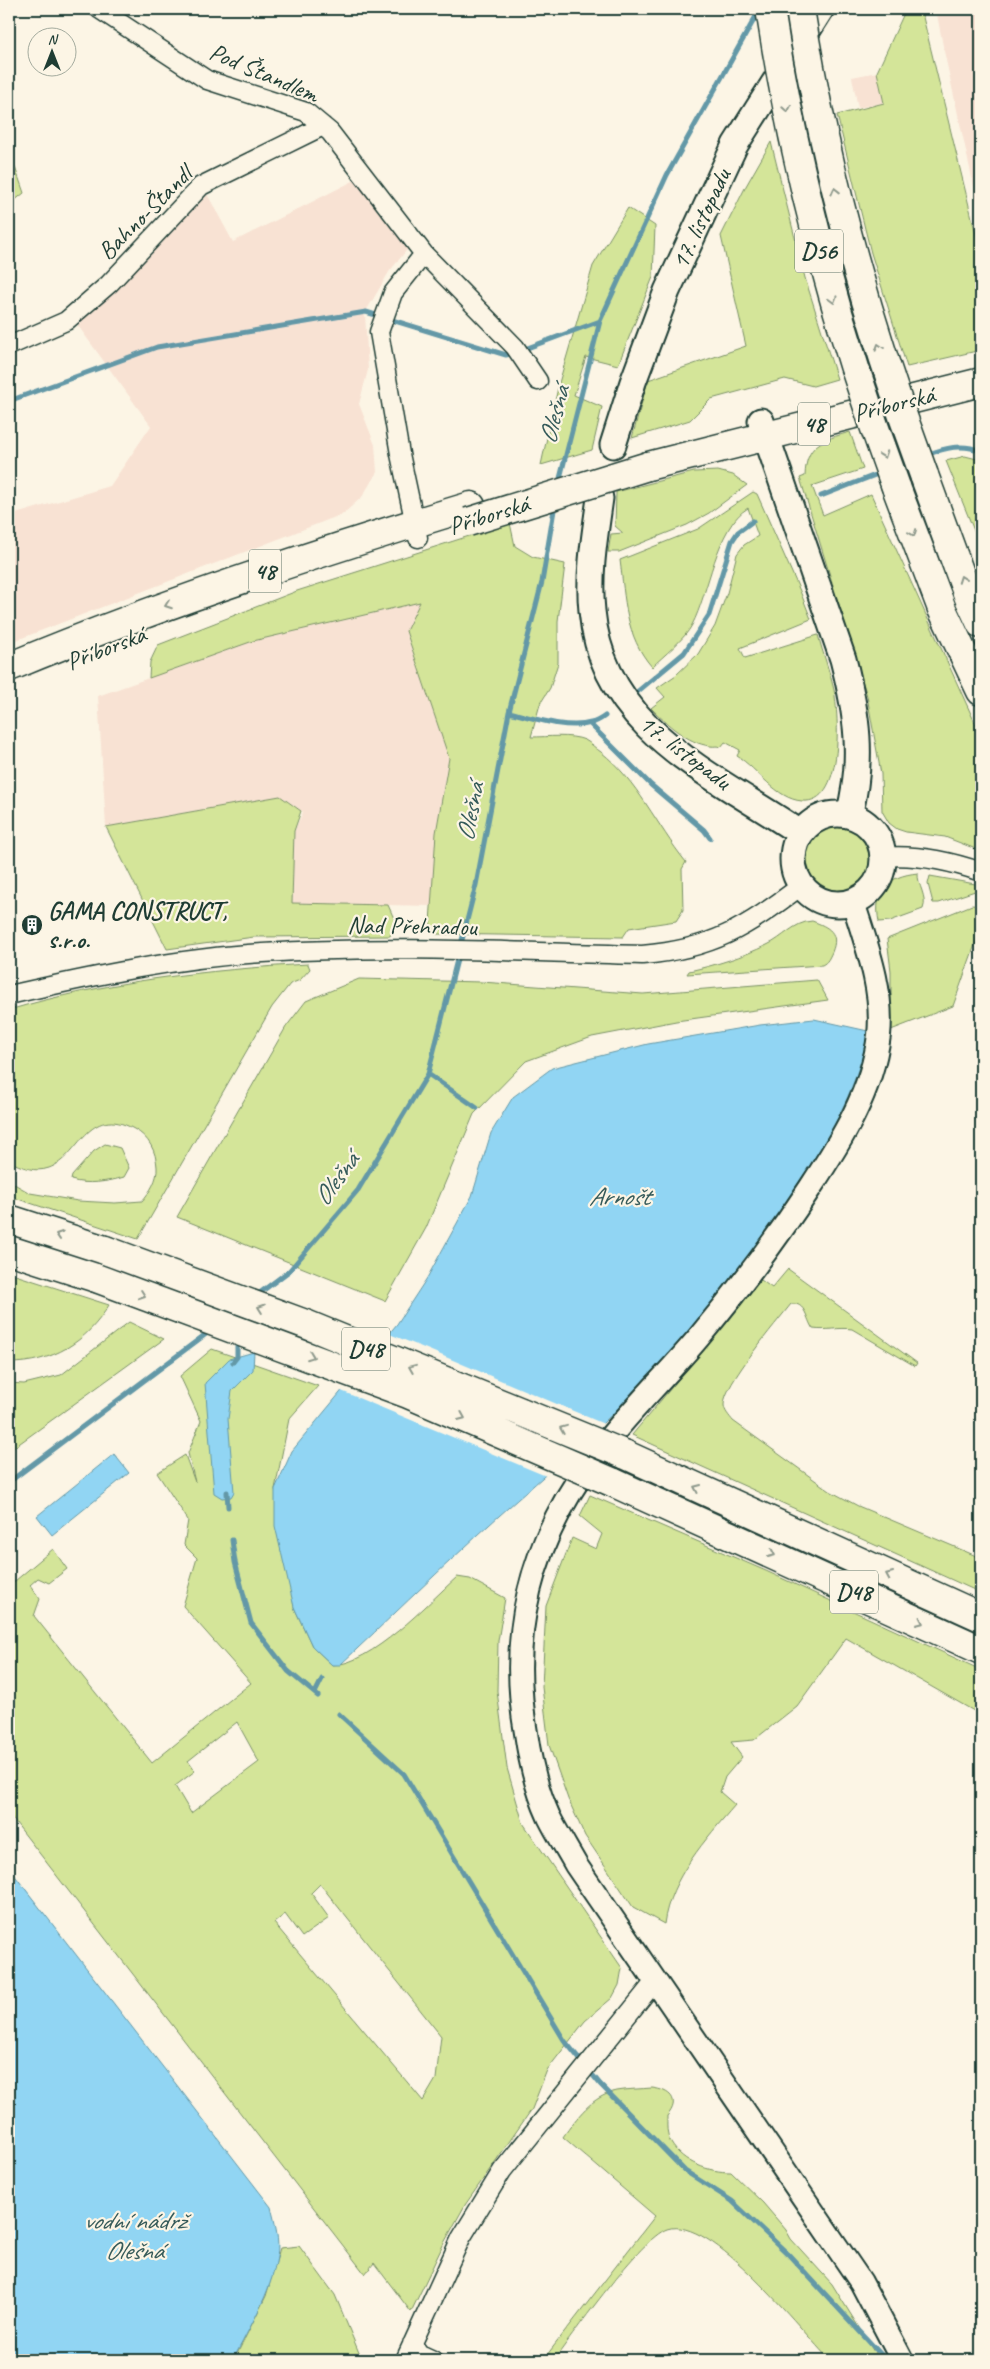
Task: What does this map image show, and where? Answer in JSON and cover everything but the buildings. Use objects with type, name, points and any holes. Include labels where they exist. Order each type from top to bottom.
[{"type":"main road","name":"D56","points":[[770,9],[788,117],[824,267],[848,351],[942,610],[981,691]]},
{"type":"main road","name":"D56","points":[[800,9],[818,111],[853,259],[892,387],[969,598],[981,624]]},
{"type":"main road","name":"17. listopadu","points":[[613,445],[633,382],[667,291],[735,145],[821,9]]},
{"type":"main road","name":"Příborská","points":[[9,668],[176,602],[276,567],[416,531],[649,459],[763,428],[981,364]]},
{"type":"main road","name":"Příborská","points":[[763,428],[981,382]]},
{"type":"main road","points":[[763,428],[844,659],[851,687],[859,754],[854,796],[849,815]]},
{"type":"main road","name":"17. listopadu","points":[[600,498],[593,556],[592,612],[600,654],[620,695],[635,715],[655,736],[710,775],[800,833]]},
{"type":"main road","name":"Příborská","points":[[9,686],[124,640],[282,583],[416,531]]},
{"type":"main road","points":[[838,813],[849,815],[858,818],[873,830],[878,838],[883,857],[880,876],[861,898],[853,902],[844,904],[826,903],[809,895],[797,880],[792,861],[792,851],[800,833],[807,825],[822,816],[838,813]]},
{"type":"main road","name":"D48","points":[[9,1219],[105,1250],[308,1326],[624,1454],[981,1617]]},
{"type":"main road","name":"D48","points":[[9,1250],[96,1278],[408,1394],[612,1482],[981,1650]]},
{"type":"street","name":"Pod Štandlem","points":[[99,9],[207,80],[306,112],[323,126],[330,132],[424,254],[515,347],[538,381]]},
{"type":"street","name":"Bahno-Štandl","points":[[9,346],[66,321],[109,284],[201,186],[323,126]]},
{"type":"street","points":[[416,531],[379,332],[393,293],[424,254]]},
{"type":"street","points":[[883,857],[925,858],[946,861],[981,872]]},
{"type":"street","name":"Nad Přehradou","points":[[9,995],[102,974],[209,958],[322,950],[642,954],[676,952],[712,942],[741,928],[801,886]]},
{"type":"street","points":[[853,902],[876,979],[880,1016],[879,1034],[872,1067],[851,1122],[788,1221],[758,1263],[698,1338],[592,1459],[564,1502],[543,1543],[530,1582],[521,1628],[519,1662],[521,1706],[530,1758],[548,1816],[576,1865],[861,2282],[902,2360]]},
{"type":"street","points":[[405,2360],[461,2238],[502,2171],[576,2076],[592,2060],[656,1980]]},
{"type":"street","points":[[412,2344],[420,2354],[433,2360]]},
{"type":"shaded area","points":[[936,9],[981,9],[981,219],[944,51]]},
{"type":"shaded area","points":[[877,72],[884,103],[858,108],[852,77]]},
{"type":"shaded area","points":[[359,178],[410,246],[389,272],[365,313],[368,370],[359,404],[375,445],[377,472],[362,497],[343,514],[9,643],[9,516],[110,486],[151,426],[76,323],[206,192],[233,242]]},
{"type":"shaded area","points":[[420,602],[406,632],[449,758],[436,833],[432,906],[292,903],[294,831],[303,812],[280,796],[106,827],[98,696],[253,641]]},
{"type":"green space","points":[[906,9],[921,9],[981,255],[981,350],[907,367],[871,253],[837,115],[884,103],[877,72]]},
{"type":"green space","points":[[771,142],[805,278],[837,379],[813,386],[785,379],[711,399],[690,420],[632,438],[648,380],[746,346],[721,236]]},
{"type":"green space","points":[[9,150],[24,193],[9,205]]},
{"type":"green space","points":[[628,208],[655,226],[653,277],[618,365],[586,357],[574,395],[602,407],[592,450],[541,465],[559,383],[593,266]]},
{"type":"green space","points":[[850,432],[863,469],[812,486],[823,515],[871,494],[981,736],[981,851],[945,837],[897,829],[889,823],[882,811],[881,774],[867,696],[800,478],[805,476],[809,457],[817,445]]},
{"type":"green space","points":[[965,456],[981,460],[981,548],[946,461]]},
{"type":"green space","points":[[718,471],[733,475],[747,485],[709,513],[687,525],[619,552],[608,552],[611,534],[623,533],[615,526],[616,492],[694,472]]},
{"type":"green space","points":[[753,492],[757,494],[811,619],[740,648],[745,658],[818,635],[834,690],[837,738],[836,757],[832,775],[825,789],[816,798],[802,801],[784,795],[776,789],[737,756],[740,750],[725,742],[721,747],[693,741],[671,726],[651,708],[665,697],[657,688],[676,675],[698,654],[715,626],[727,593],[737,554],[744,545],[758,536],[748,508],[737,517],[728,530],[714,562],[698,612],[689,630],[652,667],[636,643],[625,602],[620,560],[698,529]]},
{"type":"green space","points":[[510,523],[515,546],[533,557],[565,564],[558,621],[558,663],[550,688],[540,704],[531,737],[566,736],[585,740],[601,752],[626,776],[686,862],[682,869],[683,910],[676,921],[629,928],[623,937],[435,934],[430,923],[436,833],[449,758],[406,631],[420,602],[253,641],[149,678],[150,662],[158,645],[297,591]]},
{"type":"green space","points":[[280,796],[301,811],[294,831],[292,903],[388,905],[396,923],[390,936],[254,937],[167,949],[106,827]]},
{"type":"green space","points":[[838,822],[851,825],[863,832],[870,844],[873,857],[870,870],[863,882],[851,889],[838,892],[825,889],[813,882],[806,870],[803,857],[806,844],[813,832],[825,825]]},
{"type":"green space","points":[[918,873],[924,900],[923,909],[890,921],[879,922],[878,902],[885,887],[898,878]]},
{"type":"green space","points":[[930,876],[981,885],[981,889],[939,903],[933,903],[928,884]]},
{"type":"green space","points":[[972,905],[981,906],[981,928],[953,1006],[891,1030],[891,971],[887,939]]},
{"type":"green space","points":[[812,921],[828,928],[834,935],[835,940],[832,952],[827,961],[822,965],[687,974],[689,971],[729,960],[758,949],[773,942],[794,927]]},
{"type":"green space","points":[[308,964],[310,969],[300,980],[290,984],[272,1007],[138,1239],[9,1196],[9,1181],[30,1193],[78,1201],[115,1203],[142,1201],[153,1185],[157,1167],[155,1155],[148,1140],[134,1129],[118,1123],[105,1123],[95,1127],[69,1154],[49,1168],[33,1170],[9,1161],[9,1010],[82,991],[157,978]]},
{"type":"green space","points":[[359,979],[482,982],[643,994],[817,980],[828,1000],[676,1021],[592,1037],[526,1061],[474,1114],[426,1228],[385,1301],[177,1217],[286,1027],[306,1001]]},
{"type":"green space","points":[[105,1144],[120,1148],[129,1168],[124,1177],[98,1182],[71,1180],[72,1176],[94,1151]]},
{"type":"green space","points":[[788,1269],[917,1363],[915,1366],[852,1329],[813,1329],[803,1308],[796,1304],[791,1304],[732,1383],[724,1405],[726,1412],[733,1421],[830,1491],[858,1506],[981,1558],[981,1593],[632,1435],[761,1280],[772,1288]]},
{"type":"green space","points":[[9,1273],[109,1305],[90,1330],[67,1348],[40,1359],[9,1363]]},
{"type":"green space","points":[[129,1322],[164,1339],[9,1451],[9,1383],[24,1384],[61,1375]]},
{"type":"green space","points":[[212,1349],[318,1386],[289,1419],[275,1489],[294,1607],[312,1646],[332,1665],[347,1662],[364,1655],[381,1644],[457,1577],[470,1579],[505,1598],[498,1641],[497,1691],[507,1768],[523,1823],[622,1968],[619,1985],[612,1998],[585,2021],[547,2070],[532,2109],[465,2205],[444,2243],[411,2312],[374,2263],[365,2274],[9,1814],[9,1586],[53,1549],[67,1569],[49,1583],[38,1578],[30,1585],[40,1599],[34,1616],[152,1763],[251,1683],[183,1606],[197,1558],[184,1545],[188,1520],[157,1473],[185,1455],[195,1482],[188,1453],[201,1421],[180,1376]],"holes":[[[237,1722],[259,1762],[191,1813],[175,1786],[195,1771],[188,1761]],[[320,1884],[441,2036],[436,2079],[423,2101],[274,1923],[285,1914],[302,1937],[329,1918],[311,1893]]]},
{"type":"green space","points":[[590,1495],[766,1571],[981,1670],[981,1715],[846,1638],[797,1706],[754,1740],[731,1742],[742,1757],[725,1777],[720,1792],[735,1805],[701,1845],[681,1875],[668,1907],[664,1924],[633,1907],[585,1836],[568,1799],[549,1745],[542,1687],[546,1606],[572,1538],[596,1549],[602,1534],[580,1516]]},
{"type":"green space","points":[[652,2088],[664,2091],[672,2097],[673,2105],[667,2116],[667,2130],[669,2140],[676,2150],[697,2165],[723,2172],[731,2172],[763,2203],[786,2230],[791,2239],[832,2284],[879,2360],[830,2360],[754,2278],[730,2256],[707,2239],[685,2229],[667,2229],[655,2236],[625,2268],[591,2309],[554,2360],[543,2360],[655,2216],[563,2137],[586,2108],[600,2097],[617,2091]]},
{"type":"green space","points":[[299,2246],[335,2295],[362,2360],[234,2360],[266,2296],[280,2248]]},
{"type":"water","name":"Arnošt","points":[[814,1019],[868,1031],[863,1054],[848,1096],[828,1135],[774,1220],[736,1273],[696,1324],[653,1373],[612,1415],[478,1535],[340,1665],[332,1665],[312,1646],[294,1607],[275,1526],[275,1489],[292,1451],[397,1324],[427,1278],[472,1196],[491,1133],[513,1097],[552,1068],[648,1044],[760,1025]]},
{"type":"water","points":[[254,1352],[253,1370],[232,1391],[228,1419],[234,1492],[231,1497],[222,1498],[214,1493],[205,1383],[229,1359]]},
{"type":"water","points":[[114,1454],[129,1473],[52,1535],[37,1516]]},
{"type":"water","name":"vodní nádrž Olešná","points":[[9,1868],[271,2207],[278,2245],[274,2270],[259,2310],[233,2360],[9,2360]]},
{"type":"pier","points":[[387,1333],[604,1424],[546,1476],[339,1390]]},
{"type":"waterway","name":"Olešná","points":[[558,486],[600,321],[667,175],[760,9]]},
{"type":"waterway","points":[[9,401],[157,347],[366,312],[506,355],[514,353]]},
{"type":"waterway","points":[[522,350],[600,321]]},
{"type":"waterway","points":[[926,455],[954,447],[967,447],[981,451]]},
{"type":"waterway","points":[[821,496],[883,472]]},
{"type":"waterway","name":"Olešná","points":[[257,1295],[289,1271],[358,1190],[428,1074],[476,885],[509,712],[542,582],[555,504]]},
{"type":"waterway","points":[[637,692],[684,653],[709,615],[732,541],[738,532],[753,521]]},
{"type":"waterway","points":[[509,712],[550,722],[572,725],[593,723],[605,716]]},
{"type":"waterway","points":[[590,724],[651,785],[704,830],[710,838]]},
{"type":"waterway","points":[[428,1074],[477,1108]]},
{"type":"waterway","name":"Olešná","points":[[9,1482],[210,1331]]},
{"type":"waterway","points":[[233,1362],[237,1357],[237,1340]]},
{"type":"waterway","points":[[227,1492],[228,1507]]},
{"type":"waterway","points":[[232,1540],[235,1562],[251,1623],[288,1671],[318,1696]]},
{"type":"waterway","points":[[315,1693],[322,1679]]},
{"type":"waterway","points":[[339,1714],[404,1774],[564,2040],[600,2084],[685,2171],[732,2201],[789,2255],[886,2360]]},
{"type":"place","name":"GAMA CONSTRUCT, s.r.o.","points":[[32,925]]}]
